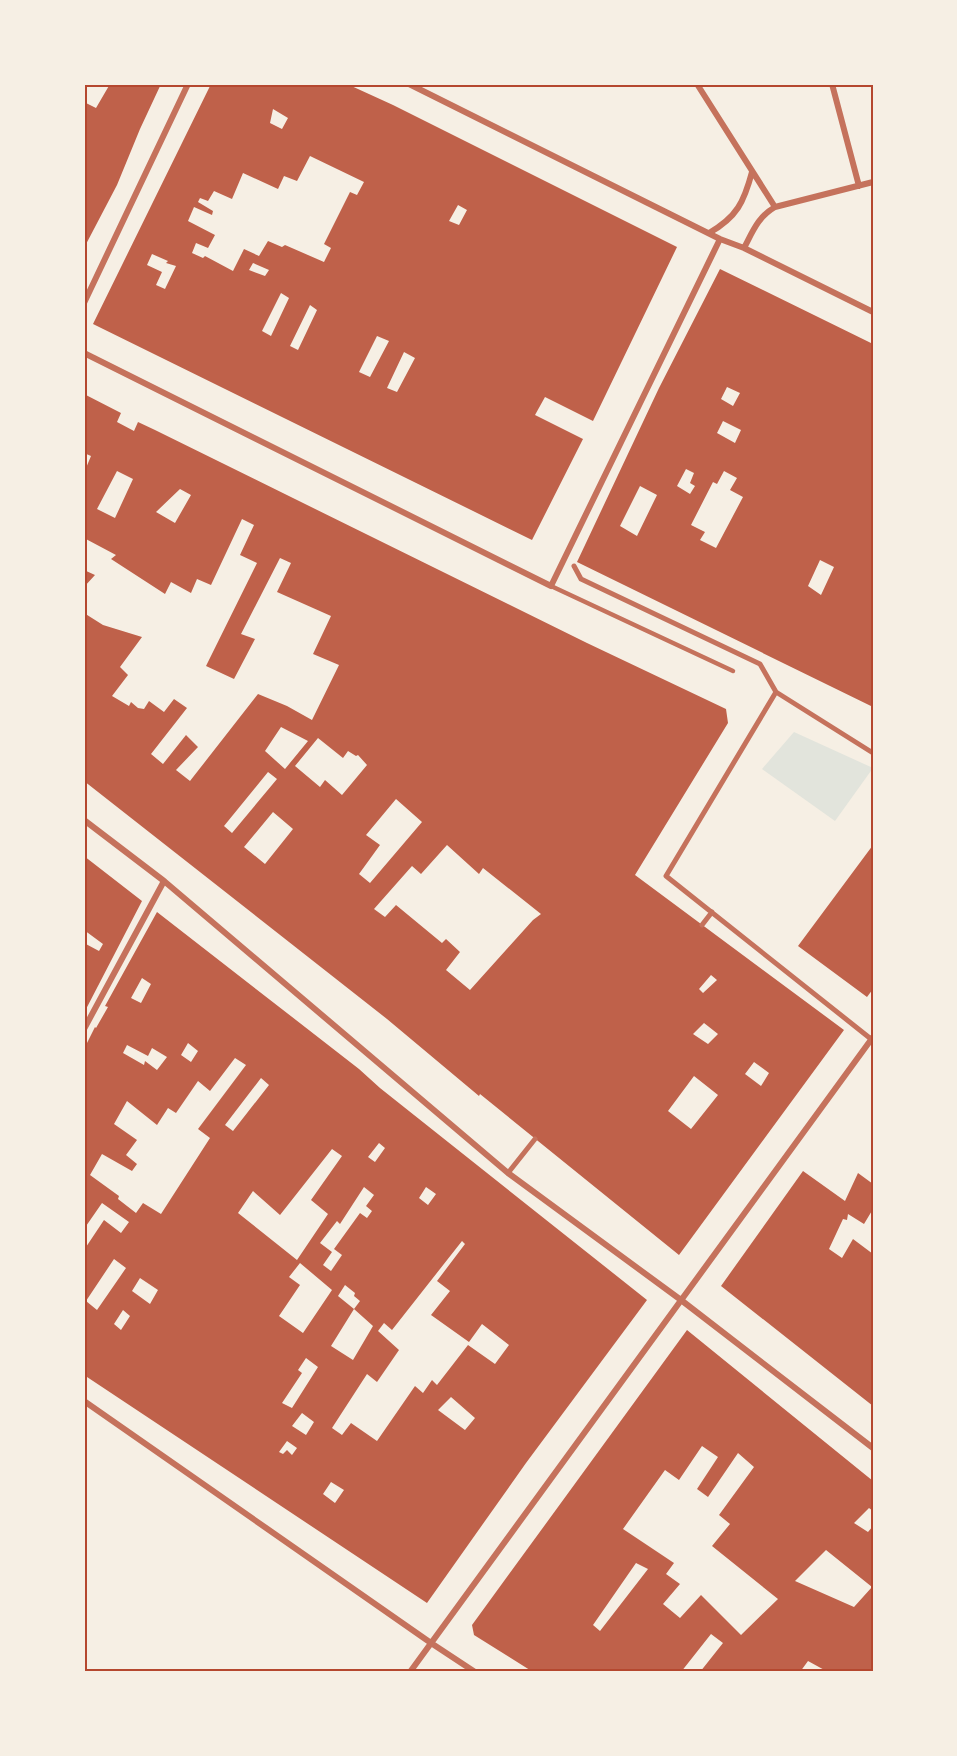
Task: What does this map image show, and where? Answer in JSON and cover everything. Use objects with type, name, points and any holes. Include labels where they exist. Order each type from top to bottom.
[{"type":"street","points":[[84,303],[188,84]]},
{"type":"street","points":[[409,84],[720,239],[744,248],[873,312]]},
{"type":"street","points":[[697,84],[774,207]]},
{"type":"street","points":[[832,84],[859,186]]},
{"type":"street","points":[[709,233],[720,227],[740,207],[752,171]]},
{"type":"street","points":[[744,248],[758,221],[774,207],[873,182]]},
{"type":"street","points":[[84,353],[550,586],[720,239]]},
{"type":"street","points":[[574,566],[581,579],[760,664],[776,692],[873,753]]},
{"type":"street","points":[[410,1672],[872,1038],[666,876],[776,692]]},
{"type":"street","points":[[84,820],[165,881],[508,1173],[681,1300],[873,1448]]},
{"type":"street","points":[[84,1029],[165,881]]},
{"type":"street","points":[[702,925],[712,912]]},
{"type":"street","points":[[508,1173],[535,1138]]},
{"type":"street","points":[[84,1401],[475,1672]]},
{"type":"lane","points":[[550,586],[733,672]]},
{"type":"shaded area","points":[[794,732],[873,768],[835,821],[762,769]]},
{"type":"building","points":[[110,84],[161,84],[117,185],[84,248],[84,102],[96,108]]},
{"type":"building","points":[[211,84],[347,84],[677,247],[593,421],[545,397],[535,415],[583,439],[532,540],[93,324]],"holes":[[[273,109],[288,118],[282,129],[270,123]],[[310,156],[364,182],[357,195],[350,192],[324,244],[331,248],[324,262],[285,245],[282,247],[268,241],[259,256],[244,249],[233,271],[205,256],[203,258],[192,253],[196,243],[208,248],[215,235],[188,221],[194,207],[212,215],[213,211],[198,202],[200,198],[208,201],[214,191],[232,199],[243,173],[278,189],[284,176],[297,181]],[[458,205],[467,210],[459,225],[449,221]],[[152,254],[176,266],[165,289],[156,285],[162,272],[147,265]],[[253,263],[269,270],[265,276],[249,270]],[[281,293],[289,298],[271,336],[262,331]],[[310,305],[317,310],[298,350],[290,346]],[[377,336],[389,341],[370,377],[359,372]],[[404,352],[415,358],[397,392],[387,388]]]},
{"type":"building","points":[[720,269],[873,344],[873,707],[577,562],[659,388]],"holes":[[[727,387],[740,393],[733,406],[721,399]],[[723,421],[741,430],[735,443],[717,433]],[[686,469],[694,473],[690,483],[695,486],[690,494],[677,486]],[[724,471],[737,478],[730,490],[743,497],[716,548],[700,540],[705,532],[691,525],[713,482],[717,484]],[[640,486],[657,495],[637,536],[620,526]],[[820,560],[834,567],[821,595],[808,586]]]},
{"type":"building","points":[[84,394],[121,413],[117,422],[134,431],[138,422],[726,709],[728,723],[635,875],[844,1030],[679,1255],[480,1094],[479,1096],[387,1019],[84,781],[84,613],[103,625],[142,637],[120,667],[128,675],[112,696],[129,706],[131,702],[138,708],[144,709],[149,701],[164,712],[174,699],[187,708],[151,754],[163,764],[186,735],[198,747],[176,770],[190,781],[258,694],[312,720],[339,665],[313,654],[331,616],[277,592],[291,563],[280,558],[241,634],[255,639],[234,679],[206,666],[257,563],[240,555],[254,525],[242,519],[211,585],[197,579],[191,593],[171,582],[165,594],[111,559],[116,555],[84,538],[87,524],[84,522],[84,467],[86,468],[91,456],[84,453]],"holes":[[[117,471],[133,479],[115,518],[97,509]],[[180,489],[191,495],[175,523],[156,512]],[[281,727],[308,741],[285,769],[265,751]],[[318,738],[343,758],[348,751],[358,755],[367,765],[342,795],[325,780],[320,787],[295,766]],[[268,772],[277,779],[232,833],[224,826]],[[396,799],[422,822],[370,883],[359,874],[380,845],[366,835]],[[273,812],[293,829],[265,864],[244,847]],[[447,845],[479,874],[483,868],[541,914],[470,990],[446,970],[460,952],[446,939],[442,943],[396,905],[385,917],[374,909],[412,866],[421,874]],[[711,975],[717,980],[703,993],[699,989]],[[704,1023],[718,1034],[708,1044],[693,1034]],[[754,1062],[769,1073],[761,1086],[745,1074]],[[694,1076],[718,1095],[691,1129],[668,1111]]]},
{"type":"building","points":[[84,570],[95,575],[84,587]]},
{"type":"building","points":[[873,845],[873,989],[867,997],[798,946]]},
{"type":"building","points":[[84,856],[142,901],[84,1013],[84,943],[99,951],[103,944],[84,930]]},
{"type":"building","points":[[157,912],[359,1069],[647,1300],[526,1463],[427,1603],[84,1375],[84,1250],[104,1220],[121,1233],[129,1222],[102,1203],[84,1229],[84,1049],[108,1007],[105,1006]],"holes":[[[142,978],[151,984],[141,1003],[131,998]],[[188,1043],[198,1051],[191,1062],[181,1055]],[[127,1045],[148,1056],[152,1048],[167,1057],[157,1070],[145,1061],[144,1065],[123,1053]],[[235,1058],[246,1065],[198,1129],[210,1138],[161,1214],[143,1203],[136,1213],[118,1199],[119,1196],[90,1175],[102,1154],[132,1171],[137,1164],[126,1155],[137,1140],[114,1124],[127,1101],[157,1125],[168,1108],[176,1113],[198,1081],[210,1091]],[[261,1078],[269,1085],[233,1131],[225,1125]],[[379,1143],[385,1148],[375,1162],[368,1157]],[[332,1149],[342,1156],[311,1200],[328,1214],[297,1260],[238,1213],[253,1191],[280,1215]],[[364,1187],[374,1195],[366,1206],[372,1211],[367,1218],[360,1213],[334,1249],[342,1255],[331,1271],[323,1265],[332,1252],[320,1243],[337,1221],[340,1224]],[[426,1187],[436,1194],[428,1205],[419,1198]],[[462,1241],[465,1244],[437,1281],[450,1291],[431,1315],[469,1342],[482,1324],[509,1345],[495,1364],[468,1345],[437,1385],[432,1380],[423,1393],[415,1386],[377,1441],[351,1423],[342,1435],[332,1428],[367,1374],[377,1382],[399,1350],[378,1331],[384,1323],[392,1330]],[[114,1259],[126,1268],[97,1310],[86,1301]],[[300,1263],[332,1290],[303,1333],[279,1316],[300,1285],[289,1277]],[[140,1278],[158,1290],[150,1304],[132,1291]],[[345,1285],[355,1293],[354,1296],[360,1301],[354,1309],[338,1296]],[[354,1309],[373,1326],[353,1360],[331,1346]],[[123,1310],[130,1316],[121,1330],[114,1324]],[[306,1358],[318,1367],[292,1408],[282,1403],[302,1373],[298,1370]],[[451,1397],[475,1418],[465,1430],[438,1410]],[[302,1413],[314,1422],[306,1435],[292,1426]],[[287,1441],[297,1448],[292,1455],[287,1450],[283,1454],[279,1452]],[[331,1482],[344,1490],[335,1503],[323,1494]]]},
{"type":"building","points":[[803,1171],[845,1201],[858,1173],[873,1184],[873,1209],[864,1224],[848,1214],[847,1220],[843,1219],[829,1249],[842,1258],[853,1239],[873,1254],[873,1406],[721,1286]]},
{"type":"building","points":[[687,1330],[873,1481],[873,1511],[869,1508],[854,1523],[868,1532],[873,1526],[873,1672],[828,1672],[808,1661],[800,1672],[700,1672],[723,1643],[711,1634],[681,1672],[533,1672],[474,1635],[472,1625]],"holes":[[[702,1446],[718,1457],[697,1489],[708,1497],[738,1453],[754,1467],[719,1515],[730,1524],[712,1546],[778,1599],[741,1635],[701,1595],[680,1618],[663,1604],[680,1584],[666,1574],[674,1563],[623,1529],[665,1470],[679,1480]],[[826,1550],[872,1587],[854,1607],[795,1581]],[[636,1563],[648,1569],[600,1631],[593,1625]]]}]
